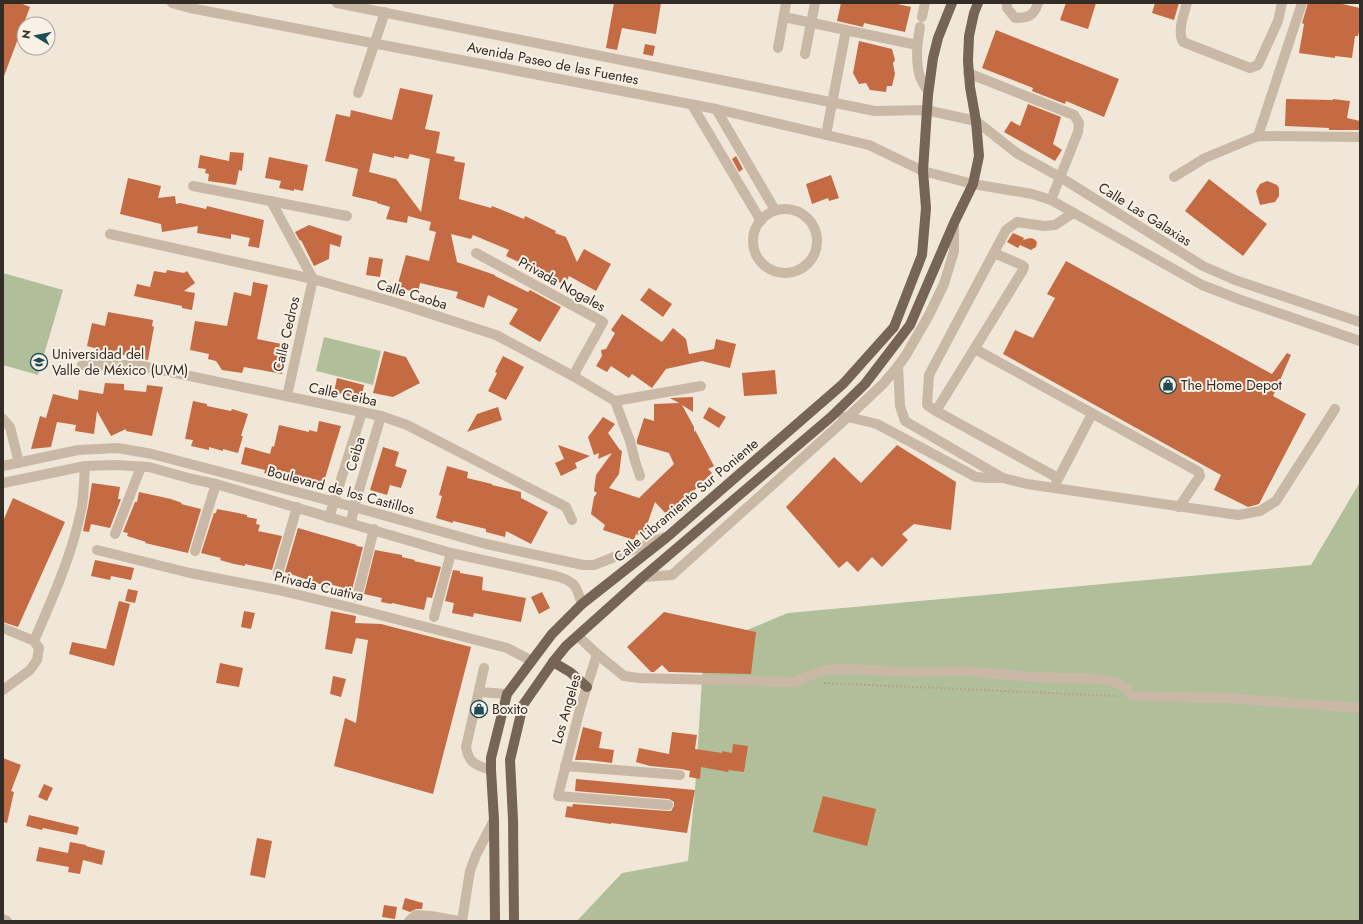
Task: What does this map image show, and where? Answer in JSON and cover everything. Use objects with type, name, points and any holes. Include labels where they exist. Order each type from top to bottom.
[{"type":"main road","name":"Calle Libramiento Sur Poniente","points":[[495,921],[494,820],[491,758],[507,694],[552,634],[582,604],[667,536],[843,384],[894,327],[922,255],[926,208],[923,171],[928,91],[933,58],[938,38],[952,3]]},
{"type":"main road","points":[[514,921],[513,819],[510,760],[523,705],[566,646],[642,577],[831,417],[865,384],[910,325],[954,223],[973,184],[979,156],[976,121],[968,73],[969,36],[974,13],[978,3]]},
{"type":"main road","points":[[553,662],[570,672],[587,687]]},
{"type":"street","name":"Avenida Paseo de las Fuentes","points":[[172,3],[716,109],[869,145],[923,171]]},
{"type":"street","name":"Avenida Paseo de las Fuentes","points":[[337,3],[876,111],[926,110]]},
{"type":"street","points":[[778,48],[786,3]]},
{"type":"street","points":[[805,54],[815,3]]},
{"type":"street","points":[[925,3],[917,45],[920,78],[928,91]]},
{"type":"street","points":[[1007,3],[1007,8],[1015,18],[1026,18],[1036,10],[1038,3]]},
{"type":"street","points":[[1187,3],[1180,32],[1183,42],[1250,68],[1258,65],[1278,21],[1282,3]]},
{"type":"street","points":[[1258,136],[1302,3]]},
{"type":"street","points":[[358,93],[385,12]]},
{"type":"street","points":[[784,17],[917,45]]},
{"type":"street","points":[[826,135],[846,30]]},
{"type":"street","points":[[968,73],[1074,115],[1079,123],[1078,132],[1052,200]]},
{"type":"street","points":[[692,105],[760,221]]},
{"type":"street","points":[[716,109],[776,210]]},
{"type":"street","name":"Calle Las Galaxias","points":[[926,110],[976,121],[1018,154],[1060,177],[1203,266],[1235,280],[1360,322]]},
{"type":"street","points":[[1174,178],[1205,158],[1258,136],[1360,137]]},
{"type":"street","points":[[923,171],[973,184],[1032,194],[1052,200],[1202,285],[1283,315],[1360,341]]},
{"type":"street","points":[[193,186],[347,216]]},
{"type":"street","points":[[271,202],[313,279]]},
{"type":"street","points":[[782,209],[793,210],[803,214],[814,226],[817,237],[816,249],[811,260],[804,267],[794,272],[783,273],[772,270],[762,263],[754,249],[753,241],[755,230],[760,221],[766,215],[782,209]]},
{"type":"street","points":[[1058,478],[927,405],[929,375],[1006,230],[1017,222],[1044,226],[1056,225],[1073,213]]},
{"type":"street","points":[[642,577],[672,575],[883,384],[906,355],[929,315],[944,284],[954,251],[954,223]]},
{"type":"street","name":"Calle Caoba","points":[[110,234],[313,279],[396,303],[496,336],[573,376],[615,402]]},
{"type":"street","name":"Privada Nogales","points":[[476,253],[603,322],[573,376]]},
{"type":"street","points":[[936,411],[1024,270],[1022,265],[994,253]]},
{"type":"street","name":"Calle Cedros","points":[[287,396],[313,279]]},
{"type":"street","points":[[1283,315],[1289,298]]},
{"type":"street","points":[[975,349],[1199,472],[1200,476],[1179,507]]},
{"type":"street","name":"Calle Ceiba","points":[[82,365],[137,364],[381,416],[407,425],[566,507],[572,520]]},
{"type":"street","points":[[898,366],[900,406],[905,421],[1002,478]]},
{"type":"street","points":[[640,476],[630,441],[615,402],[701,386]]},
{"type":"street","points":[[831,417],[848,417],[877,424],[976,477],[1002,478],[1026,484],[1238,515],[1260,511],[1276,501],[1335,409]]},
{"type":"street","points":[[329,518],[362,412]]},
{"type":"street","points":[[1053,488],[1092,414]]},
{"type":"street","name":"Ceiba","points":[[351,523],[354,507],[381,416]]},
{"type":"street","points":[[3,419],[10,427],[19,463]]},
{"type":"street","name":"Boulevard de los Castillos","points":[[3,466],[78,450],[118,448],[152,454],[354,507],[486,544],[583,565],[594,565],[667,536]]},
{"type":"street","points":[[167,472],[169,459]]},
{"type":"street","name":"Boulevard de los Castillos","points":[[3,483],[85,466],[115,465],[149,468],[216,484],[297,507],[329,518],[374,529],[451,553],[569,580],[573,583],[577,590],[582,604]]},
{"type":"street","points":[[34,641],[66,566],[82,504],[85,466]]},
{"type":"street","points":[[115,534],[141,467]]},
{"type":"street","points":[[195,551],[216,484]]},
{"type":"street","points":[[278,573],[297,507]]},
{"type":"street","points":[[357,597],[374,529]]},
{"type":"street","name":"Privada Cuativa","points":[[97,550],[190,573],[278,590],[349,607],[507,648],[532,661]]},
{"type":"street","points":[[434,617],[451,553]]},
{"type":"street","points":[[3,628],[34,641],[39,648],[37,660],[30,670],[3,690]]},
{"type":"street","points":[[578,636],[624,676],[639,678],[793,682],[826,670],[844,668],[918,672],[964,671],[1033,678],[1102,679],[1117,682],[1126,688],[1132,696],[1227,698],[1360,708]]},
{"type":"street","name":"Los Angeles","points":[[597,654],[558,796],[668,804]]},
{"type":"street","points":[[484,668],[466,747],[467,755],[473,764],[491,770]]},
{"type":"street","points":[[479,692],[507,694]]},
{"type":"street","points":[[565,766],[680,775]]},
{"type":"street","points":[[409,921],[416,915],[460,921],[470,871],[476,854],[494,820]]},
{"type":"street","points":[[3,919],[7,921]]},
{"type":"path","points":[[824,683],[1132,696]]},
{"type":"green space","points":[[3,273],[63,290],[38,375],[3,365]]},
{"type":"green space","points":[[324,337],[381,351],[373,385],[316,371]]},
{"type":"green space","points":[[1360,482],[1360,921],[577,921],[622,873],[688,861],[695,790],[704,648],[788,613],[1311,565]]},
{"type":"building","points":[[3,3],[20,3],[30,7],[27,16],[16,16],[16,44],[4,76]]},
{"type":"building","points":[[614,3],[661,3],[656,34],[622,28],[617,50],[606,48]]},
{"type":"building","points":[[841,3],[893,3],[911,7],[905,32],[864,23],[863,27],[837,21]]},
{"type":"building","points":[[1066,3],[1096,3],[1088,29],[1060,20]]},
{"type":"building","points":[[1155,3],[1179,3],[1174,20],[1152,13]]},
{"type":"building","points":[[1308,3],[1338,3],[1360,8],[1360,27],[1358,36],[1355,36],[1352,58],[1335,56],[1335,58],[1299,53],[1304,24],[1302,23]]},
{"type":"building","points":[[996,30],[1119,79],[1104,117],[1066,101],[1065,104],[1032,91],[1033,88],[982,68]]},
{"type":"building","points":[[859,41],[892,49],[895,60],[893,63],[895,74],[892,86],[887,86],[886,92],[870,90],[866,83],[859,84],[853,73]]},
{"type":"building","points":[[645,44],[655,46],[653,56],[643,54]]},
{"type":"building","points":[[400,88],[433,95],[425,129],[440,132],[436,153],[455,157],[454,161],[465,163],[459,199],[491,208],[492,206],[524,219],[525,216],[556,231],[555,233],[566,237],[577,262],[584,249],[611,264],[596,291],[569,276],[565,285],[506,256],[509,250],[473,235],[471,239],[451,234],[457,262],[495,275],[528,292],[530,290],[561,307],[540,342],[509,324],[518,309],[488,295],[484,308],[456,298],[458,292],[420,283],[418,293],[397,287],[406,255],[429,261],[436,232],[429,230],[431,222],[408,216],[407,223],[386,219],[390,207],[352,196],[358,169],[325,161],[336,114],[350,117],[351,110],[392,120]],"holes":[[[373,153],[394,158],[394,156],[408,159],[410,154],[430,159],[421,212],[396,179],[369,172]]]},
{"type":"building","points":[[1286,99],[1333,99],[1350,101],[1347,118],[1360,121],[1360,130],[1329,130],[1329,128],[1285,126]]},
{"type":"building","points":[[1028,104],[1061,117],[1053,144],[1062,150],[1055,161],[1004,132],[1011,121],[1020,126]]},
{"type":"building","points":[[230,152],[244,153],[242,171],[239,170],[236,185],[208,181],[209,174],[205,173],[206,169],[198,168],[200,155],[229,161]]},
{"type":"building","points":[[736,156],[743,169],[739,172],[732,159]]},
{"type":"building","points":[[269,157],[308,165],[303,191],[279,188],[281,181],[265,178]]},
{"type":"building","points":[[831,175],[839,198],[829,201],[828,198],[812,204],[806,184]]},
{"type":"building","points":[[128,178],[161,186],[158,198],[175,196],[176,204],[180,203],[206,209],[207,206],[264,220],[259,248],[248,246],[250,238],[231,234],[231,239],[197,233],[198,226],[162,232],[161,224],[120,214]]},
{"type":"building","points":[[1209,179],[1267,224],[1243,256],[1185,211]]},
{"type":"building","points":[[1267,181],[1277,185],[1279,188],[1279,196],[1275,202],[1260,205],[1256,191],[1260,184]]},
{"type":"building","points":[[309,225],[342,236],[340,247],[330,244],[329,259],[314,266],[301,240],[300,241],[295,232]]},
{"type":"building","points":[[1013,233],[1024,238],[1023,240],[1030,238],[1034,239],[1037,242],[1036,247],[1031,250],[1020,245],[1018,248],[1007,242]]},
{"type":"building","points":[[369,257],[383,259],[380,277],[366,275]]},
{"type":"building","name":"The Home Depot","points":[[1066,261],[1272,374],[1287,353],[1291,355],[1273,396],[1306,414],[1259,504],[1248,507],[1214,490],[1221,475],[1003,354],[1015,330],[1033,338],[1055,298],[1047,294]]},
{"type":"building","points":[[167,270],[184,273],[187,271],[195,283],[184,291],[195,293],[192,310],[182,308],[182,306],[134,296],[137,284],[150,287],[154,271],[166,273]]},
{"type":"building","points":[[253,282],[268,285],[257,339],[287,345],[282,374],[244,367],[242,373],[222,370],[216,361],[208,359],[209,354],[190,350],[195,321],[227,326],[234,292],[251,296]]},
{"type":"building","points":[[649,288],[672,304],[663,317],[640,300]]},
{"type":"building","points":[[108,312],[153,320],[152,326],[154,327],[148,360],[118,354],[117,357],[97,353],[98,349],[87,346],[92,323],[105,326]]},
{"type":"building","points":[[622,314],[662,342],[673,328],[686,339],[689,354],[714,349],[716,339],[736,344],[730,368],[702,361],[666,369],[652,388],[632,374],[629,378],[611,366],[607,372],[596,366],[602,356],[601,350],[606,349],[615,333],[611,330]]},
{"type":"building","points":[[384,351],[406,357],[420,383],[393,397],[373,393]]},
{"type":"building","points":[[503,356],[524,367],[506,400],[488,391]]},
{"type":"building","points":[[775,370],[777,394],[744,396],[742,373]]},
{"type":"building","points":[[337,378],[364,385],[361,399],[334,392]]},
{"type":"building","points":[[105,383],[124,384],[124,390],[146,392],[147,385],[163,387],[152,436],[126,431],[126,429],[111,436],[97,411],[94,434],[75,431],[76,425],[57,422],[51,447],[31,449],[40,416],[46,418],[53,394],[78,400],[79,390],[103,394]]},
{"type":"building","points":[[693,397],[693,412],[682,405],[694,427],[694,433],[695,430],[714,466],[708,469],[712,473],[668,516],[655,502],[643,536],[636,534],[634,540],[603,530],[605,525],[591,514],[594,497],[597,493],[594,491],[596,475],[612,453],[598,459],[599,453],[594,455],[588,437],[603,417],[615,424],[608,433],[622,451],[619,474],[609,488],[639,498],[674,464],[669,453],[637,444],[644,418],[654,421],[654,404],[679,403],[670,398]]},
{"type":"building","points":[[193,401],[207,404],[207,406],[231,411],[232,409],[248,414],[241,436],[243,436],[238,453],[223,449],[223,451],[209,447],[209,450],[191,446],[193,440],[185,439]]},
{"type":"building","points":[[498,407],[502,420],[467,432],[477,414]]},
{"type":"building","points":[[709,407],[726,417],[719,428],[703,418]]},
{"type":"building","points":[[319,421],[341,426],[322,488],[294,482],[264,473],[265,470],[241,464],[245,447],[270,454],[272,446],[274,447],[279,425],[309,432],[309,430],[317,432]]},
{"type":"building","points":[[558,445],[590,456],[575,463],[577,468],[561,476],[555,463],[564,459]]},
{"type":"building","points":[[897,445],[956,482],[951,530],[914,524],[902,534],[908,540],[882,567],[872,557],[858,572],[847,561],[839,568],[786,507],[834,457],[861,483]]},
{"type":"building","points":[[383,447],[399,452],[395,466],[407,470],[401,488],[390,485],[387,495],[370,490]]},
{"type":"building","points":[[447,466],[468,472],[467,478],[521,492],[521,498],[548,512],[531,544],[506,531],[505,537],[486,532],[486,529],[453,521],[453,523],[436,518],[442,496],[439,495]]},
{"type":"building","points":[[92,483],[120,487],[118,499],[121,499],[110,528],[91,524],[89,532],[83,531]]},
{"type":"building","points":[[139,492],[171,499],[182,503],[181,504],[201,509],[188,553],[145,543],[146,542],[127,536],[128,533],[123,532],[135,502],[137,502]]},
{"type":"building","points":[[13,498],[65,522],[18,627],[3,622],[3,521]]},
{"type":"building","points":[[217,509],[247,515],[247,517],[257,519],[256,524],[260,525],[258,531],[282,536],[272,570],[245,564],[245,566],[234,564],[220,560],[221,558],[201,553],[214,513],[216,513]]},
{"type":"building","points":[[298,528],[363,547],[352,590],[329,584],[328,587],[285,572]]},
{"type":"building","points":[[375,550],[402,555],[402,557],[415,560],[414,561],[441,567],[432,598],[427,597],[424,610],[381,602],[382,598],[364,594]]},
{"type":"building","points":[[95,560],[134,568],[131,580],[111,576],[110,580],[91,576]]},
{"type":"building","points":[[453,570],[460,571],[460,573],[483,577],[482,590],[526,598],[521,622],[474,613],[473,617],[452,613],[454,603],[445,601]]},
{"type":"building","points":[[128,589],[138,591],[135,603],[125,601]]},
{"type":"building","points":[[542,592],[550,608],[539,614],[531,597]]},
{"type":"building","points":[[119,601],[130,604],[114,666],[69,654],[72,642],[106,649]]},
{"type":"building","points":[[244,611],[255,613],[251,629],[241,627]]},
{"type":"building","points":[[331,611],[356,616],[355,623],[381,624],[471,647],[433,794],[334,766],[345,718],[356,723],[368,640],[356,638],[352,654],[325,649]]},
{"type":"building","points":[[664,612],[756,632],[751,674],[669,672],[662,665],[654,672],[651,672],[627,647]]},
{"type":"building","points":[[220,663],[243,668],[239,687],[216,683]]},
{"type":"building","points":[[333,676],[346,679],[341,697],[330,694]]},
{"type":"building","points":[[583,727],[602,732],[599,748],[614,750],[612,763],[575,760]]},
{"type":"building","points":[[672,732],[697,735],[695,749],[732,753],[733,744],[748,746],[744,772],[729,770],[728,772],[701,767],[700,779],[689,777],[690,771],[650,766],[636,762],[639,748],[669,754]]},
{"type":"building","points":[[3,758],[21,765],[11,791],[14,792],[7,823],[3,822]]},
{"type":"building","points":[[576,779],[695,790],[687,833],[565,817],[567,806],[572,807],[573,804],[667,811],[671,811],[674,806],[674,802],[669,799],[575,791]]},
{"type":"building","points":[[44,784],[53,788],[47,801],[38,797]]},
{"type":"building","points":[[823,796],[876,809],[867,846],[813,832]]},
{"type":"building","points":[[29,815],[79,827],[77,835],[26,826]]},
{"type":"building","points":[[257,838],[272,841],[265,878],[250,875]]},
{"type":"building","points":[[70,842],[105,851],[102,865],[83,860],[80,874],[68,872],[69,867],[36,861],[39,847],[68,853]]},
{"type":"building","points":[[405,898],[423,903],[422,909],[416,909],[410,912],[402,909]]},
{"type":"building","points":[[384,905],[397,907],[395,919],[382,917]]},
{"type":"place","name":"Universidad del Valle de México (UVM)","points":[[39,362]]},
{"type":"place","name":"The Home Depot","points":[[1168,385]]},
{"type":"place","name":"Boxito","points":[[479,709]]}]
